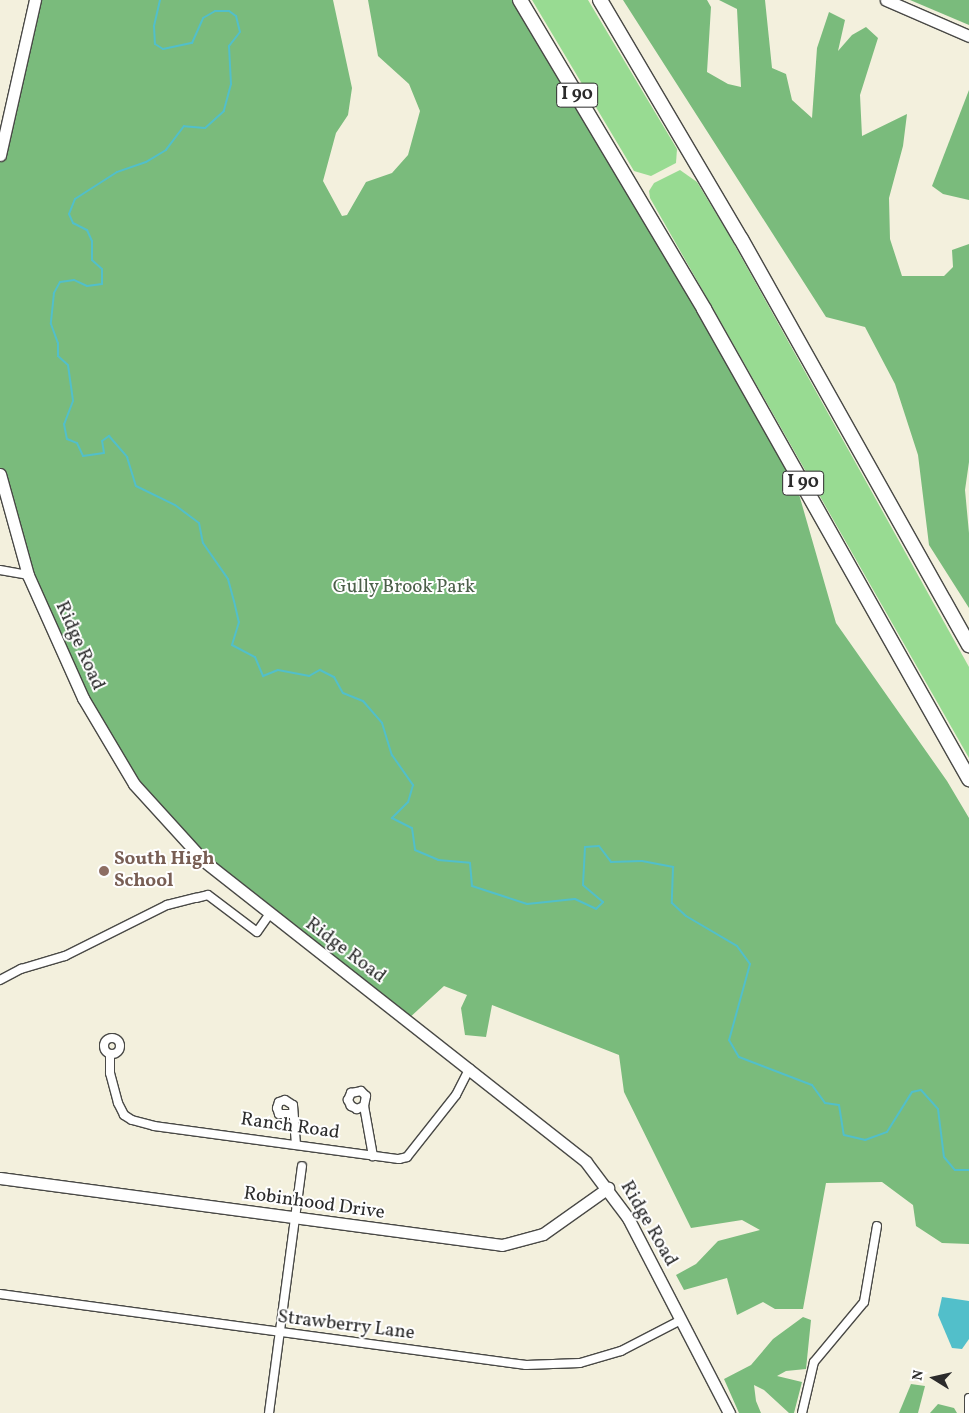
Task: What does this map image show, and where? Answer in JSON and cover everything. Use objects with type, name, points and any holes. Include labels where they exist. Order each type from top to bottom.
[{"type":"highway","name":"I 90","points":[[520,0],[704,309],[969,779]]},
{"type":"highway","points":[[600,0],[741,239],[969,645]]},
{"type":"main road","points":[[0,154],[35,0]]},
{"type":"main road","points":[[886,0],[969,36]]},
{"type":"main road","name":"Ridge Road","points":[[0,474],[28,575],[83,698],[134,784],[194,852],[269,915],[561,1140],[608,1188],[628,1218],[729,1413]]},
{"type":"main road","name":"Robinhood Drive","points":[[0,1178],[502,1245],[543,1234],[608,1188]]},
{"type":"street","points":[[0,570],[28,575]]},
{"type":"street","points":[[0,980],[74,952],[167,905],[208,895],[256,932],[269,915]]},
{"type":"street","name":"Ranch Road","points":[[110,1054],[110,1073],[118,1103],[124,1114],[132,1120],[154,1126],[399,1159],[408,1157],[456,1095],[470,1068]]},
{"type":"street","points":[[364,1106],[373,1156]]},
{"type":"street","points":[[291,1114],[296,1127],[296,1145]]},
{"type":"street","points":[[269,1413],[302,1166]]},
{"type":"street","points":[[802,1413],[814,1362],[864,1302],[877,1226]]},
{"type":"street","name":"Strawberry Lane","points":[[0,1294],[526,1365],[580,1363],[621,1351],[681,1320]]},
{"type":"street","points":[[969,1398],[969,1413]]},
{"type":"green space","name":"Gully Brook Park","points":[[35,0],[333,0],[352,88],[348,115],[336,133],[323,181],[342,216],[347,215],[366,182],[392,173],[408,155],[420,111],[409,84],[378,56],[368,0],[520,0],[788,456],[836,623],[947,781],[969,818],[969,1244],[942,1243],[916,1226],[913,1205],[882,1182],[826,1183],[803,1309],[775,1309],[763,1302],[737,1315],[727,1278],[684,1290],[676,1275],[696,1264],[718,1241],[760,1230],[742,1220],[691,1228],[624,1092],[619,1055],[492,1005],[486,1037],[465,1035],[461,1008],[467,995],[444,986],[407,1020],[189,847],[104,737],[28,575],[0,474],[0,155]]},
{"type":"green space","points":[[532,0],[588,0],[677,149],[676,163],[651,176],[634,171]]},
{"type":"green space","points":[[623,0],[707,0],[711,7],[707,72],[728,84],[741,87],[737,9],[719,0],[765,0],[772,68],[786,74],[792,100],[812,118],[817,48],[829,12],[845,20],[838,51],[852,35],[866,27],[878,38],[860,95],[862,136],[907,114],[903,146],[889,198],[890,239],[902,276],[944,276],[953,267],[952,250],[969,244],[969,462],[965,490],[969,533],[969,608],[929,545],[918,455],[895,384],[865,327],[826,317]]},
{"type":"green space","points":[[910,0],[969,0],[969,25]]},
{"type":"green space","points":[[969,90],[969,200],[943,194],[932,186]]},
{"type":"green space","points":[[680,170],[697,182],[728,233],[969,667],[969,758],[650,198],[649,191],[654,183]]},
{"type":"green space","points":[[803,1317],[811,1320],[806,1369],[786,1371],[777,1376],[802,1382],[794,1413],[789,1413],[764,1390],[754,1385],[756,1401],[761,1413],[739,1413],[724,1379],[751,1365],[773,1339]]},
{"type":"green space","points":[[911,1384],[925,1386],[918,1413],[899,1413]]},
{"type":"green space","points":[[938,1404],[954,1408],[957,1413],[930,1413]]},
{"type":"water","points":[[942,1297],[969,1301],[969,1339],[962,1349],[952,1348],[938,1315]]},
{"type":"waterway","points":[[160,0],[154,26],[155,44],[163,49],[192,43],[203,18],[215,11],[229,11],[236,16],[240,32],[229,46],[231,84],[224,111],[205,128],[184,126],[166,150],[146,162],[117,172],[75,199],[69,214],[73,223],[87,230],[92,241],[92,260],[102,269],[102,284],[87,286],[74,280],[60,282],[54,293],[51,324],[58,343],[58,356],[68,365],[73,401],[64,424],[67,439],[77,443],[83,456],[104,453],[102,441],[109,436],[127,457],[136,486],[175,505],[199,523],[203,543],[228,579],[234,601],[239,622],[232,645],[255,657],[263,676],[278,670],[309,676],[320,670],[334,677],[343,693],[363,701],[382,723],[392,755],[413,785],[408,802],[392,818],[412,828],[415,850],[438,860],[470,863],[472,886],[527,904],[575,899],[596,909],[603,902],[583,885],[585,847],[599,846],[611,862],[642,861],[673,867],[672,903],[686,916],[737,946],[750,964],[729,1040],[739,1057],[812,1085],[825,1103],[839,1105],[844,1135],[865,1140],[887,1132],[912,1092],[921,1090],[938,1109],[944,1157],[955,1170],[969,1170]]},
{"type":"place","name":"South High School","points":[[104,871]]}]
